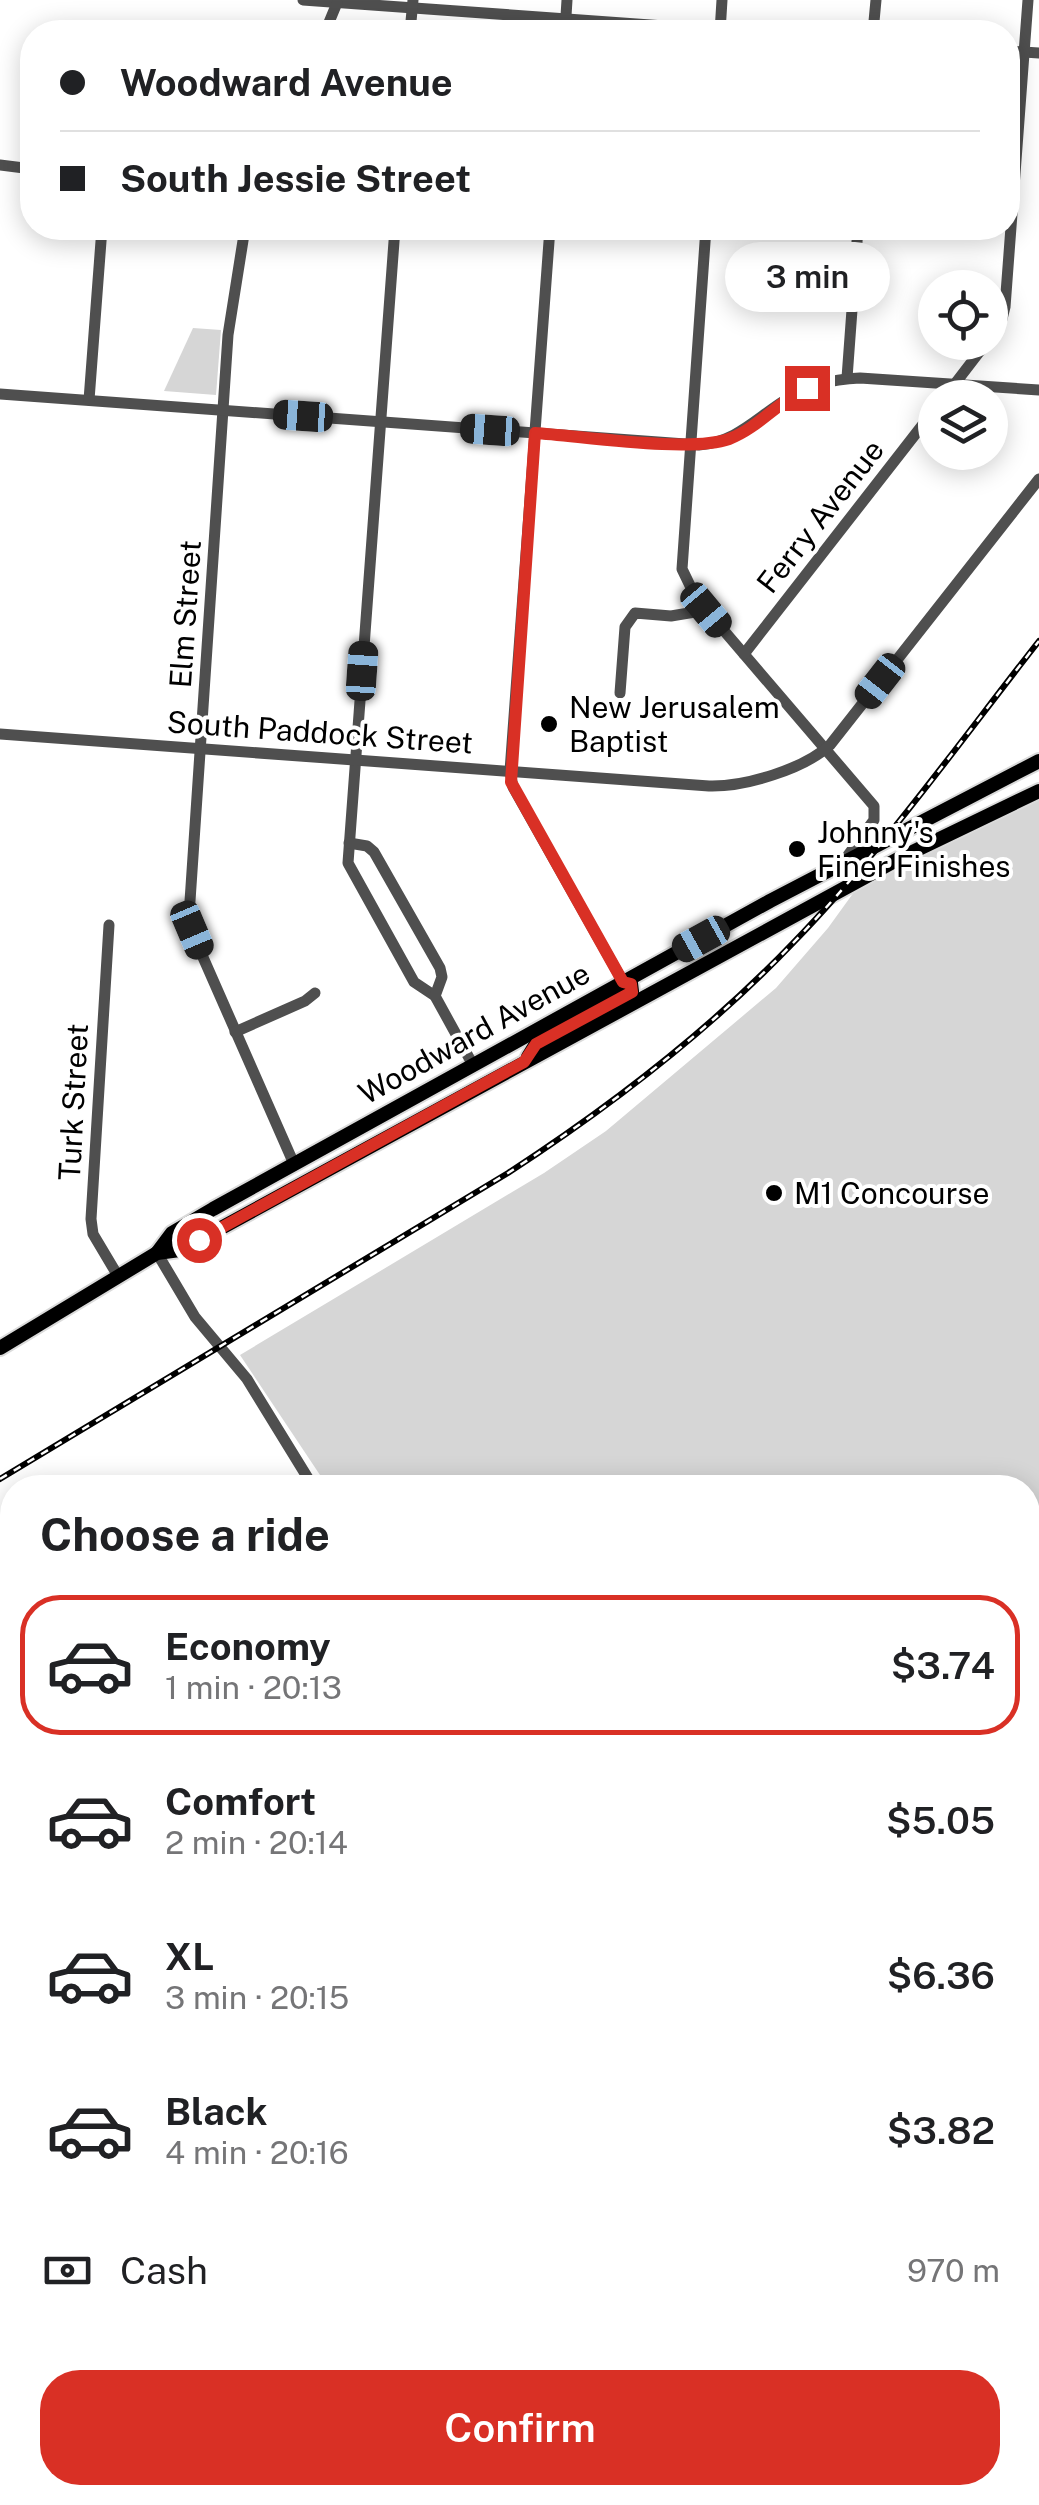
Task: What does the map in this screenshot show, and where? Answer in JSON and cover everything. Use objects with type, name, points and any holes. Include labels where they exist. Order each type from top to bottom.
[{"type":"main road","name":"Woodward Avenue","points":[[0,1348],[157,1253],[172,1233],[294,1164],[843,862],[1039,761]]},
{"type":"main road","name":"Woodward Avenue","points":[[157,1253],[180,1250],[900,858],[1039,791]]},
{"type":"main road","points":[[524,1062],[536,1044],[632,992],[631,984],[623,982]]},
{"type":"main road","points":[[414,1122],[408,1118],[409,1109],[469,1077],[473,1064]]},
{"type":"street","points":[[302,0],[412,4],[524,20]]},
{"type":"street","points":[[1020,109],[1028,0]]},
{"type":"street","points":[[330,20],[337,3]]},
{"type":"street","points":[[1020,52],[1039,54]]},
{"type":"street","points":[[88,400],[101,240]]},
{"type":"street","name":"Elm Street","points":[[243,240],[228,335],[188,916],[294,1164]]},
{"type":"street","points":[[394,240],[349,843],[351,870],[416,985],[434,996],[473,1064]]},
{"type":"street","points":[[549,240],[510,771],[513,787],[623,982]]},
{"type":"street","points":[[705,240],[682,562],[689,587],[706,610],[876,812],[843,862]]},
{"type":"street","points":[[847,378],[857,240]]},
{"type":"street","points":[[1008,279],[1011,240]]},
{"type":"street","points":[[0,394],[712,444],[735,436],[794,394],[820,384],[847,378],[918,382]]},
{"type":"street","points":[[1008,388],[1039,390]]},
{"type":"street","name":"Ferry Avenue","points":[[744,654],[918,432]]},
{"type":"street","name":"South Paddock Street","points":[[0,734],[730,786],[798,764],[825,750],[1039,480]]},
{"type":"street","points":[[620,693],[624,627],[636,612],[670,616],[706,610]]},
{"type":"street","points":[[349,843],[367,846],[377,856],[440,968],[442,977],[434,996]]},
{"type":"street","name":"Turk Street","points":[[108,925],[91,1224],[118,1276]]},
{"type":"street","points":[[236,1032],[305,1002],[315,993]]},
{"type":"street","points":[[157,1253],[195,1316],[246,1379],[306,1475]]},
{"type":"shaded area","points":[[193,328],[221,330],[216,395],[164,391]]},
{"type":"shaded area","name":"M1 Concourse","points":[[1039,796],[1039,1475],[320,1475],[240,1355],[544,1173],[606,1131],[776,988],[854,892]]},
{"type":"railway","points":[[7,1475],[508,1173],[657,1066],[761,976],[826,908],[920,795],[1039,641]]},
{"type":"place","name":"New Jerusalem Baptist","points":[[549,724]]},
{"type":"place","name":"Johnny's Finer Finishes","points":[[797,849]]},
{"type":"place","name":"M1 Concourse","points":[[774,1193]]},
{"type":"route","points":[[199,1240],[524,1062],[536,1044],[632,992],[631,984],[623,982],[511,782],[535,433],[712,444],[740,434],[782,401],[807,388]]}]
